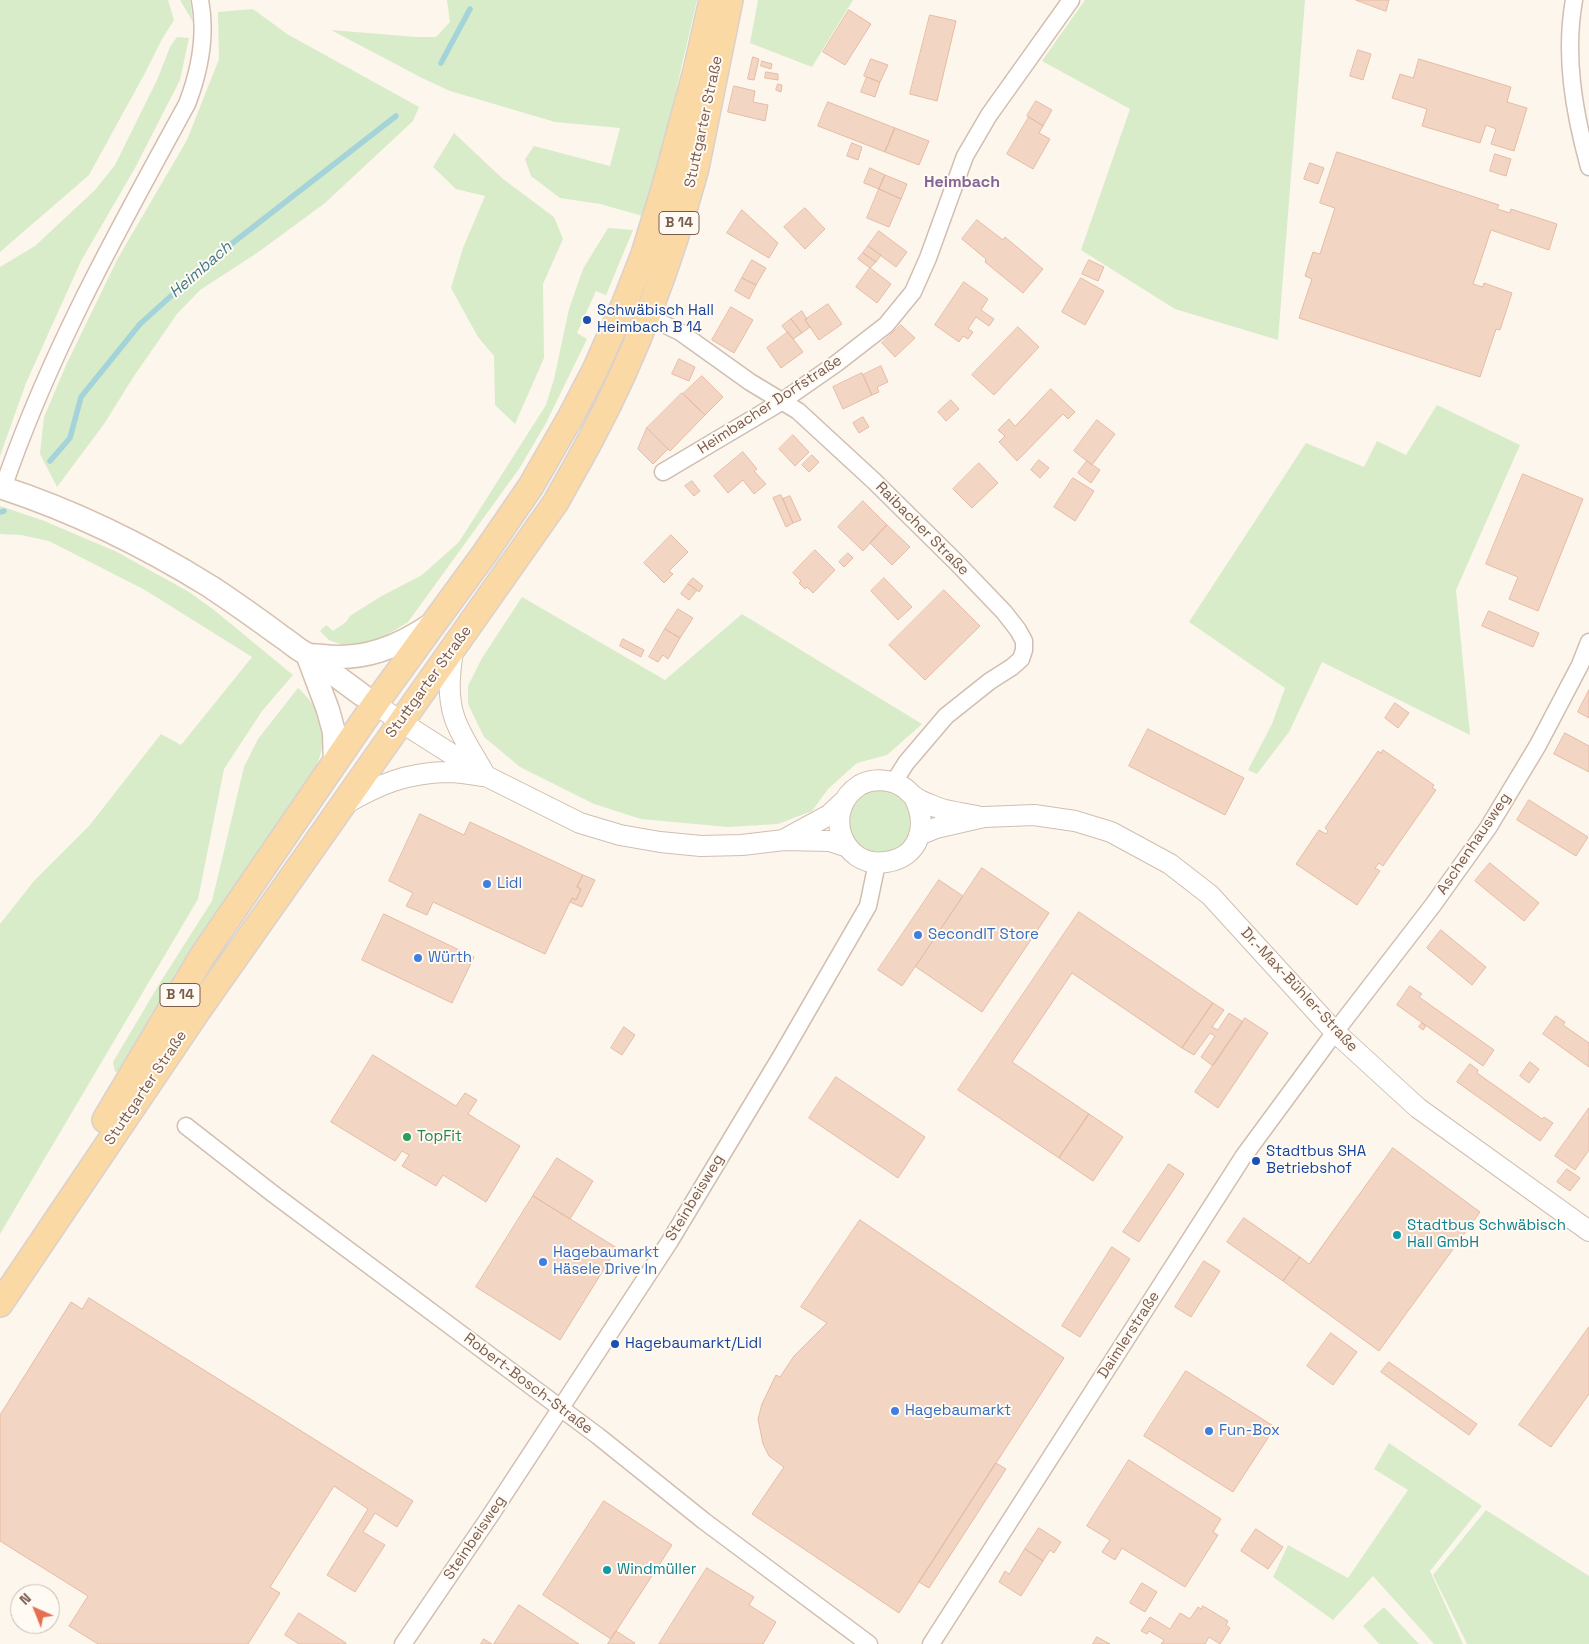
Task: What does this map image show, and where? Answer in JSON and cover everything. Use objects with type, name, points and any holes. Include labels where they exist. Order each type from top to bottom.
[{"type":"main road","name":"Stuttgarter Straße","points":[[0,1296],[204,956],[335,763],[369,700],[433,624],[485,553],[531,486],[570,418],[595,370],[644,254],[696,71],[712,0]]},
{"type":"main road","name":"Stuttgarter Straße","points":[[0,1304],[197,1012],[556,502],[594,435],[647,316],[683,211],[696,168],[730,0]]},
{"type":"main road","points":[[2,487],[95,524],[177,566],[213,588],[369,700]]},
{"type":"main road","points":[[313,659],[360,656],[386,650],[433,624]]},
{"type":"main road","points":[[313,659],[334,732],[335,763]]},
{"type":"street","points":[[2,487],[19,441],[68,328],[112,240],[187,104],[196,80],[202,55],[203,35],[200,0]]},
{"type":"street","name":"Heimbacher Dorfstraße","points":[[662,472],[781,402],[837,363],[886,325],[913,292],[928,258],[966,156],[989,115],[1071,0]]},
{"type":"street","points":[[1574,0],[1569,51],[1573,94],[1589,167]]},
{"type":"street","name":"Raibacher Straße","points":[[647,316],[687,336],[750,382],[798,411],[942,549],[1004,612],[1024,641],[1021,659],[946,716],[906,763],[894,782]]},
{"type":"street","name":"Aschenhausweg","points":[[1335,1032],[1433,905],[1488,828],[1538,745],[1580,665],[1589,642]]},
{"type":"street","points":[[453,649],[450,691],[454,716],[486,776]]},
{"type":"street","points":[[369,700],[486,776],[580,824],[620,835],[660,842],[701,846],[742,845],[784,840],[830,841],[848,847]]},
{"type":"street","points":[[341,806],[374,787],[411,776],[448,772],[486,776]]},
{"type":"street","points":[[878,780],[894,782],[902,786],[914,797],[920,809],[922,822],[919,835],[912,849],[906,854],[892,861],[877,863],[861,858],[848,847],[840,832],[841,807],[852,791],[861,784],[878,780]]},
{"type":"street","name":"Dr.-Max-Bühler-Straße","points":[[914,797],[937,808],[984,817]]},
{"type":"street","points":[[784,840],[829,815],[845,800]]},
{"type":"street","name":"Dr.-Max-Bühler-Straße","points":[[919,835],[936,828],[984,817],[1034,815],[1075,821],[1111,832],[1170,864],[1210,896],[1335,1032],[1418,1108],[1589,1232]]},
{"type":"street","name":"Steinbeisweg","points":[[403,1644],[670,1241],[783,1053],[868,906],[877,863]]},
{"type":"street","name":"Daimlerstraße","points":[[931,1644],[1243,1157],[1335,1032]]},
{"type":"street","name":"Robert-Bosch-Straße","points":[[186,1126],[272,1193],[598,1436],[704,1522],[869,1644]]},
{"type":"green space","points":[[0,0],[168,0],[174,20],[89,175],[0,252]]},
{"type":"green space","points":[[180,0],[190,0],[193,22]]},
{"type":"green space","points":[[447,0],[697,0],[652,194],[643,216],[600,204],[560,198],[531,176],[525,159],[534,146],[610,166],[620,128],[555,122],[450,91],[331,30],[436,37],[450,22]]},
{"type":"green space","points":[[758,0],[853,0],[812,67],[750,43]]},
{"type":"green space","points":[[1085,0],[1305,0],[1278,340],[1175,309],[1081,250],[1130,109],[1042,61]]},
{"type":"green space","points":[[253,9],[287,34],[419,107],[413,121],[325,203],[257,253],[200,290],[177,314],[134,376],[104,424],[57,487],[40,454],[44,417],[67,363],[118,258],[187,140],[219,59],[218,12]]},
{"type":"green space","points":[[177,37],[189,38],[180,80],[135,168],[81,261],[26,383],[0,456],[0,267],[35,246],[95,190],[115,165],[157,80],[170,47]]},
{"type":"green space","points":[[454,133],[503,179],[554,217],[563,239],[543,284],[544,358],[515,424],[495,405],[494,356],[478,337],[451,288],[463,248],[485,196],[456,189],[433,167]]},
{"type":"green space","points":[[608,228],[633,230],[606,295],[596,291],[577,333],[587,339],[546,423],[519,469],[408,622],[379,640],[346,646],[329,640],[320,631],[326,625],[333,631],[346,622],[350,616],[380,597],[422,575],[459,542],[546,405],[554,379],[569,309],[583,269]]},
{"type":"green space","points":[[1437,405],[1520,445],[1456,590],[1470,735],[1322,662],[1289,732],[1257,774],[1248,770],[1272,724],[1285,688],[1189,622],[1306,443],[1364,467],[1377,441],[1406,455]]},
{"type":"green space","points":[[0,506],[42,520],[117,552],[189,592],[214,610],[293,675],[262,711],[224,769],[198,899],[0,1234],[0,924],[34,881],[89,826],[161,734],[181,745],[252,657],[145,590],[49,541],[21,535],[0,534]]},
{"type":"green space","points":[[522,597],[665,680],[742,614],[922,724],[887,755],[857,763],[828,789],[812,811],[778,824],[728,827],[641,819],[594,804],[520,767],[484,737],[468,704],[468,686],[482,658]]},
{"type":"green space","points":[[298,688],[315,707],[321,722],[322,747],[316,765],[307,782],[210,923],[124,1069],[115,1072],[113,1062],[161,981],[212,901],[244,767],[258,739]]},
{"type":"green space","points":[[878,786],[906,798],[913,819],[912,829],[905,841],[894,849],[882,852],[871,851],[861,846],[849,828],[849,816],[857,797],[864,791]]},
{"type":"green space","points":[[1389,1443],[1482,1506],[1430,1571],[1463,1644],[1434,1644],[1373,1576],[1333,1620],[1273,1577],[1288,1545],[1348,1578],[1408,1490],[1374,1469]]},
{"type":"green space","points":[[1486,1510],[1589,1576],[1589,1644],[1467,1644],[1433,1575]]},
{"type":"green space","points":[[1384,1607],[1419,1644],[1379,1644],[1363,1626]]},
{"type":"building","points":[[1356,0],[1389,0],[1386,11]]},
{"type":"building","points":[[849,10],[871,24],[845,65],[823,52]]},
{"type":"building","points":[[930,15],[956,21],[937,101],[910,94]]},
{"type":"building","points":[[1358,50],[1371,54],[1363,80],[1350,76]]},
{"type":"building","points":[[753,57],[759,59],[754,80],[748,79]]},
{"type":"building","points":[[871,59],[888,65],[880,82],[864,76]]},
{"type":"building","points":[[1419,59],[1511,87],[1507,102],[1527,108],[1514,151],[1491,144],[1496,129],[1486,125],[1480,143],[1422,126],[1427,109],[1392,98],[1400,74],[1413,78]]},
{"type":"building","points":[[762,61],[772,64],[771,69],[761,66]]},
{"type":"building","points":[[766,72],[778,74],[778,80],[765,78]]},
{"type":"building","points":[[867,77],[880,82],[875,97],[861,92]]},
{"type":"building","points":[[778,84],[782,85],[781,92],[776,90]]},
{"type":"building","points":[[734,86],[755,91],[753,102],[768,105],[765,121],[728,112]]},
{"type":"building","points":[[1036,101],[1052,110],[1043,126],[1027,116]]},
{"type":"building","points":[[828,102],[895,128],[885,152],[818,126]]},
{"type":"building","points":[[1029,117],[1043,126],[1039,133],[1050,139],[1033,169],[1007,154]]},
{"type":"building","points":[[895,128],[929,141],[919,165],[885,152]]},
{"type":"building","points":[[852,143],[862,147],[858,160],[847,156]]},
{"type":"building","points":[[1337,152],[1499,205],[1497,209],[1510,213],[1511,209],[1557,224],[1549,250],[1491,230],[1473,284],[1483,287],[1484,283],[1512,293],[1500,330],[1496,329],[1480,377],[1299,318],[1312,279],[1305,276],[1313,252],[1320,254],[1335,208],[1320,203]]},
{"type":"building","points":[[1495,154],[1511,159],[1506,176],[1490,171]]},
{"type":"building","points":[[1310,163],[1324,168],[1318,184],[1304,179]]},
{"type":"building","points":[[870,168],[885,175],[879,189],[864,183]]},
{"type":"building","points":[[885,175],[907,184],[901,199],[879,189]]},
{"type":"building","points":[[879,189],[901,199],[889,227],[867,218]]},
{"type":"building","points":[[805,208],[825,229],[805,249],[784,227]]},
{"type":"building","points":[[742,210],[778,243],[769,258],[727,233]]},
{"type":"building","points":[[977,220],[1003,240],[1005,237],[1043,269],[1023,293],[985,262],[986,259],[962,239]]},
{"type":"building","points":[[879,231],[907,252],[896,267],[868,246]]},
{"type":"building","points":[[868,246],[881,255],[876,262],[863,253]]},
{"type":"building","points":[[863,253],[876,262],[870,268],[858,259]]},
{"type":"building","points":[[752,260],[766,268],[756,285],[742,278]]},
{"type":"building","points":[[1089,260],[1104,267],[1098,281],[1082,274]]},
{"type":"building","points":[[870,268],[891,284],[877,303],[856,287]]},
{"type":"building","points":[[742,278],[756,285],[749,299],[735,291]]},
{"type":"building","points":[[1081,278],[1104,291],[1085,325],[1062,312]]},
{"type":"building","points":[[964,282],[988,299],[981,310],[994,319],[989,326],[976,317],[968,329],[973,332],[968,339],[963,336],[959,342],[935,325]]},
{"type":"building","points":[[828,304],[842,324],[819,340],[805,320]]},
{"type":"building","points":[[731,307],[753,320],[734,353],[712,340]]},
{"type":"building","points":[[802,311],[810,327],[802,333],[791,319]]},
{"type":"building","points":[[791,319],[802,333],[793,339],[782,326]]},
{"type":"building","points":[[901,325],[915,338],[895,357],[882,343]]},
{"type":"building","points":[[1018,327],[1039,347],[994,395],[972,375]]},
{"type":"building","points":[[788,332],[803,352],[781,368],[767,348]]},
{"type":"building","points":[[679,359],[695,367],[689,381],[672,374]]},
{"type":"building","points":[[881,366],[888,382],[877,387],[879,392],[872,395],[863,375]]},
{"type":"building","points":[[862,373],[872,395],[843,409],[833,387]]},
{"type":"building","points":[[702,376],[723,397],[705,415],[683,394]]},
{"type":"building","points":[[1051,389],[1075,412],[1068,419],[1063,414],[1017,461],[999,442],[1005,436],[998,430],[1009,419],[1015,426]]},
{"type":"building","points":[[682,393],[705,415],[670,451],[647,428]]},
{"type":"building","points":[[951,400],[959,409],[946,421],[938,412]]},
{"type":"building","points":[[863,417],[869,427],[859,433],[853,423]]},
{"type":"building","points":[[1097,420],[1115,434],[1092,465],[1074,451]]},
{"type":"building","points":[[647,428],[668,449],[653,464],[638,449]]},
{"type":"building","points":[[793,435],[809,452],[795,466],[779,449]]},
{"type":"building","points":[[743,452],[757,469],[754,471],[766,484],[754,494],[743,480],[728,493],[714,476]]},
{"type":"building","points":[[812,455],[819,462],[809,472],[802,465]]},
{"type":"building","points":[[1039,460],[1049,468],[1040,478],[1031,470]]},
{"type":"building","points":[[1087,461],[1100,470],[1091,483],[1078,473]]},
{"type":"building","points":[[979,463],[998,483],[972,508],[953,489]]},
{"type":"building","points":[[1523,474],[1583,499],[1538,611],[1509,599],[1518,577],[1486,564]]},
{"type":"building","points":[[1073,478],[1094,491],[1075,521],[1054,507]]},
{"type":"building","points":[[692,481],[700,491],[694,496],[685,486]]},
{"type":"building","points":[[781,495],[793,523],[786,527],[773,498]]},
{"type":"building","points":[[790,496],[801,520],[793,523],[783,499]]},
{"type":"building","points":[[863,501],[887,525],[863,551],[838,527]]},
{"type":"building","points":[[887,525],[910,547],[892,565],[870,543]]},
{"type":"building","points":[[671,535],[688,552],[669,571],[673,574],[664,583],[644,563]]},
{"type":"building","points":[[815,550],[835,570],[813,593],[799,583],[801,581],[793,573]]},
{"type":"building","points":[[848,553],[853,558],[844,567],[839,562]]},
{"type":"building","points":[[693,578],[703,586],[699,592],[688,584]]},
{"type":"building","points":[[884,578],[912,607],[898,620],[871,591]]},
{"type":"building","points":[[688,584],[697,590],[689,600],[681,594]]},
{"type":"building","points":[[944,590],[980,626],[925,680],[889,645]]},
{"type":"building","points":[[678,609],[693,618],[680,638],[665,629]]},
{"type":"building","points":[[1489,611],[1539,633],[1533,647],[1482,626]]},
{"type":"building","points":[[665,629],[680,638],[668,659],[663,655],[658,662],[649,657]]},
{"type":"building","points":[[623,639],[644,650],[641,657],[620,646]]},
{"type":"building","points":[[1589,690],[1589,718],[1578,712]]},
{"type":"building","points":[[1395,703],[1409,713],[1398,728],[1385,718]]},
{"type":"building","points":[[1148,729],[1244,778],[1225,815],[1129,766]]},
{"type":"building","points":[[1565,733],[1589,746],[1589,772],[1554,754]]},
{"type":"building","points":[[1383,750],[1434,785],[1432,788],[1436,790],[1383,866],[1379,863],[1375,868],[1380,871],[1357,905],[1296,864],[1319,830],[1326,834],[1328,831],[1325,828],[1378,751],[1381,753]]},
{"type":"building","points":[[1529,800],[1588,837],[1576,856],[1517,820]]},
{"type":"building","name":"Lidl","points":[[420,814],[464,835],[470,822],[583,875],[577,887],[581,889],[576,900],[572,898],[545,954],[433,902],[427,915],[406,906],[413,893],[389,881]]},
{"type":"building","points":[[1490,863],[1539,903],[1524,921],[1475,881]]},
{"type":"building","points":[[982,868],[1049,913],[982,1012],[916,967]]},
{"type":"building","points":[[583,875],[595,880],[582,907],[570,902],[572,898],[576,900],[581,889],[577,887]]},
{"type":"building","points":[[939,880],[963,896],[902,986],[878,970]]},
{"type":"building","points":[[1079,912],[1213,1003],[1182,1048],[1072,973],[1012,1062],[1089,1114],[1059,1158],[958,1090]]},
{"type":"building","name":"Würth","points":[[384,914],[474,957],[452,1003],[362,960]]},
{"type":"building","points":[[1441,930],[1486,967],[1472,985],[1427,948]]},
{"type":"building","points":[[1410,986],[1422,994],[1419,997],[1494,1050],[1483,1066],[1397,1005]]},
{"type":"building","points":[[1213,1003],[1224,1010],[1212,1027],[1218,1030],[1229,1013],[1243,1022],[1213,1066],[1201,1057],[1215,1036],[1210,1033],[1194,1055],[1182,1048]]},
{"type":"building","points":[[1556,1016],[1565,1022],[1563,1025],[1589,1043],[1589,1067],[1543,1034]]},
{"type":"building","points":[[1245,1018],[1268,1033],[1218,1108],[1195,1092]]},
{"type":"building","points":[[1422,1023],[1426,1026],[1423,1030],[1419,1027]]},
{"type":"building","points":[[624,1027],[635,1035],[622,1055],[611,1048]]},
{"type":"building","points":[[373,1055],[456,1106],[465,1093],[477,1100],[468,1114],[520,1146],[486,1202],[443,1175],[436,1186],[402,1166],[409,1155],[402,1151],[395,1161],[331,1122]]},
{"type":"building","points":[[1530,1062],[1539,1069],[1529,1083],[1520,1076]]},
{"type":"building","points":[[1470,1064],[1478,1070],[1477,1073],[1542,1119],[1544,1117],[1553,1123],[1540,1141],[1457,1082]]},
{"type":"building","points":[[836,1077],[925,1137],[898,1178],[809,1118]]},
{"type":"building","points":[[1589,1108],[1589,1150],[1575,1170],[1555,1156]]},
{"type":"building","points":[[1089,1114],[1123,1137],[1093,1181],[1059,1158]]},
{"type":"building","name":"Stadtbus Schwäbisch Hall GmbH","points":[[1393,1148],[1480,1212],[1379,1351],[1283,1281],[1300,1257],[1309,1264]]},
{"type":"building","points":[[557,1158],[593,1181],[570,1219],[533,1196]]},
{"type":"building","points":[[1169,1164],[1184,1174],[1139,1242],[1123,1232]]},
{"type":"building","points":[[1567,1169],[1580,1178],[1570,1191],[1557,1182]]},
{"type":"building","points":[[533,1196],[617,1248],[560,1340],[476,1287]]},
{"type":"building","points":[[1244,1218],[1300,1257],[1283,1281],[1227,1242]]},
{"type":"building","name":"Hagebaumarkt","points":[[860,1220],[1064,1358],[899,1613],[752,1514],[784,1467],[769,1456],[763,1444],[758,1419],[762,1404],[776,1375],[780,1377],[794,1356],[827,1323],[801,1307]]},
{"type":"building","points":[[1112,1247],[1130,1259],[1080,1337],[1062,1326]]},
{"type":"building","points":[[1204,1261],[1220,1271],[1191,1317],[1175,1307]]},
{"type":"building","points":[[89,1298],[413,1501],[397,1527],[375,1513],[363,1532],[385,1545],[355,1592],[327,1575],[368,1509],[334,1486],[270,1587],[280,1593],[248,1644],[98,1644],[69,1626],[88,1596],[0,1541],[0,1415],[71,1302],[82,1309]]},
{"type":"building","points":[[1589,1327],[1589,1394],[1551,1447],[1519,1425]]},
{"type":"building","points":[[1331,1333],[1357,1352],[1333,1385],[1307,1366]]},
{"type":"building","points":[[1389,1362],[1477,1424],[1469,1435],[1381,1372]]},
{"type":"building","name":"Fun-Box","points":[[1186,1371],[1275,1427],[1233,1492],[1144,1436]]},
{"type":"building","points":[[1129,1460],[1221,1519],[1213,1532],[1218,1535],[1185,1587],[1122,1548],[1115,1560],[1102,1552],[1110,1540],[1087,1526]]},
{"type":"building","points":[[996,1463],[1006,1469],[929,1588],[919,1582]]},
{"type":"building","name":"Windmüller","points":[[604,1501],[672,1545],[611,1639],[543,1595]]},
{"type":"building","points":[[1039,1528],[1061,1542],[1054,1553],[1050,1550],[1043,1561],[1025,1549]]},
{"type":"building","points":[[1256,1529],[1283,1547],[1268,1569],[1241,1551]]},
{"type":"building","points":[[1025,1549],[1043,1561],[1021,1596],[999,1582],[1005,1571],[1009,1574]]},
{"type":"building","points":[[707,1568],[754,1597],[749,1605],[776,1622],[763,1644],[659,1644]]},
{"type":"building","points":[[1142,1583],[1157,1592],[1145,1612],[1130,1603]]},
{"type":"building","points":[[519,1605],[579,1644],[494,1644]]},
{"type":"building","points":[[1203,1606],[1228,1621],[1226,1625],[1230,1628],[1220,1644],[1209,1637],[1205,1644],[1161,1644],[1164,1640],[1149,1631],[1147,1634],[1141,1631],[1150,1617],[1170,1629],[1180,1613],[1190,1619],[1198,1607],[1201,1609]]},
{"type":"building","points":[[299,1613],[346,1644],[299,1644],[285,1635]]},
{"type":"building","points":[[616,1631],[635,1643],[608,1644]]},
{"type":"building","points":[[1097,1637],[1110,1644],[1093,1644]]},
{"type":"building","points":[[484,1639],[492,1644],[481,1644]]},
{"type":"waterway","name":"Heimbach","points":[[441,63],[470,9]]},
{"type":"waterway","name":"Heimbach","points":[[50,461],[70,438],[81,397],[140,324],[212,259],[396,116]]},
{"type":"waterway","name":"Heimbach","points":[[0,512],[4,511]]},
{"type":"place","name":"Schwäbisch Hall Heimbach B 14","points":[[587,320]]},
{"type":"place","name":"Lidl","points":[[487,884]]},
{"type":"place","name":"SecondIT Store","points":[[918,935]]},
{"type":"place","name":"Würth","points":[[418,958]]},
{"type":"place","name":"TopFit","points":[[407,1137]]},
{"type":"place","name":"Stadtbus SHA Betriebshof","points":[[1256,1161]]},
{"type":"place","name":"Stadtbus Schwäbisch Hall GmbH","points":[[1397,1235]]},
{"type":"place","name":"Hagebaumarkt Häsele Drive In","points":[[543,1262]]},
{"type":"place","name":"Hagebaumarkt/Lidl","points":[[615,1344]]},
{"type":"place","name":"Hagebaumarkt","points":[[895,1411]]},
{"type":"place","name":"Fun-Box","points":[[1209,1431]]},
{"type":"place","name":"Windmüller","points":[[607,1570]]},
{"type":"district","name":"Heimbach","points":[[962,183]]}]
